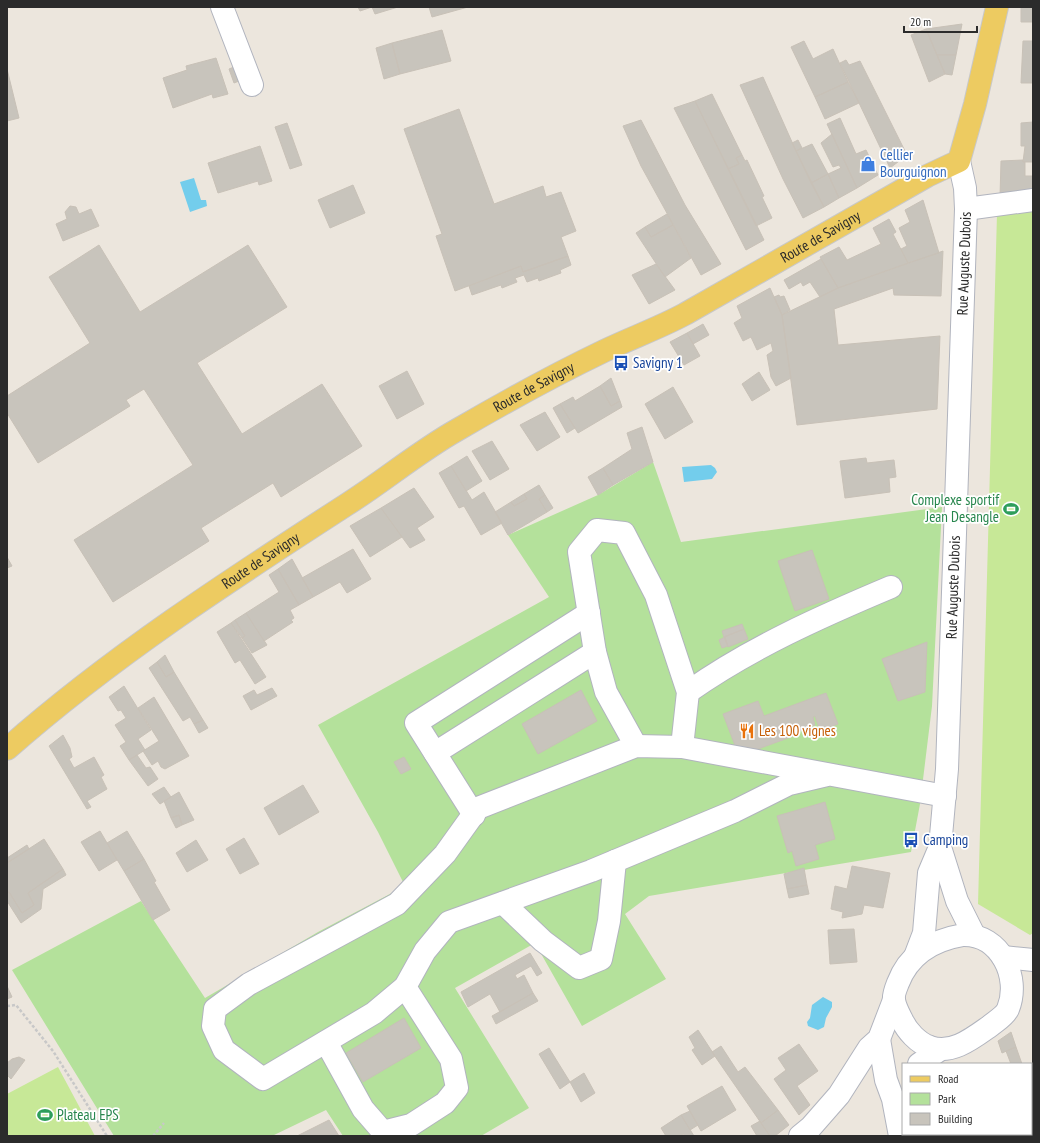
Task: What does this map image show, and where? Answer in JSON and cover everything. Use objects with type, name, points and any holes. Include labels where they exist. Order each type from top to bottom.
[{"type":"main road","points":[[959,161],[975,104],[997,7]]},
{"type":"main road","name":"Route de Savigny","points":[[7,749],[106,669],[222,586],[354,500],[456,430],[605,351],[673,320],[927,176],[959,161]]},
{"type":"street","points":[[222,7],[252,85]]},
{"type":"street","name":"Rue Auguste Dubois","points":[[916,954],[924,933],[929,873],[940,847],[945,796],[966,209],[965,188],[959,161]]},
{"type":"street","points":[[966,209],[1033,200]]},
{"type":"street","points":[[636,746],[606,692],[595,652],[579,552],[596,530],[624,533],[656,595],[688,692],[682,748]]},
{"type":"street","points":[[688,692],[716,672],[828,614],[891,587]]},
{"type":"street","points":[[474,815],[416,723],[589,613]]},
{"type":"street","points":[[435,753],[595,652]]},
{"type":"street","points":[[827,775],[789,784],[735,811],[615,861],[449,922],[425,951],[406,987],[374,1013],[263,1079],[224,1050],[213,1026],[215,1008],[249,984],[397,904],[445,854],[478,808],[636,746],[682,748],[945,796]]},
{"type":"street","name":"Rue Auguste Dubois","points":[[940,847],[956,901],[974,935]]},
{"type":"street","points":[[503,903],[544,941],[579,968],[601,959],[609,921],[615,861]]},
{"type":"street","points":[[800,1136],[812,1127],[839,1095],[869,1048],[878,1039],[894,1000],[900,977],[916,954],[947,938],[974,935],[984,938],[1003,957],[1011,976],[1012,996],[1007,1011],[969,1041],[952,1048],[941,1049],[929,1047],[909,1032],[902,1022],[894,1000]]},
{"type":"street","points":[[1003,957],[1033,960]]},
{"type":"street","points":[[326,1042],[363,1109],[384,1132],[411,1125],[445,1103],[457,1088],[451,1059],[406,987]]},
{"type":"street","points":[[878,1039],[886,1080],[898,1090],[900,1136]]},
{"type":"street","points":[[920,1063],[941,1049]]},
{"type":"path","points":[[7,1006],[16,1005],[53,1051],[107,1136]]},
{"type":"path","points":[[153,1136],[164,1123]]},
{"type":"green space","name":"Complexe sportif Jean Desangle","points":[[1033,207],[1033,933],[1030,935],[978,904],[997,214]]},
{"type":"green space","points":[[653,462],[681,542],[942,507],[932,706],[920,804],[911,852],[649,896],[625,914],[666,979],[582,1026],[535,943],[455,988],[529,1108],[481,1136],[343,1136],[326,1110],[272,1136],[114,1136],[12,970],[141,901],[205,998],[318,932],[405,886],[378,832],[318,725],[549,597],[508,535],[598,495]]},
{"type":"green space","name":"Plateau EPS","points":[[58,1067],[95,1136],[7,1136],[7,1094]]},
{"type":"water","points":[[194,178],[201,200],[206,200],[207,206],[190,212],[180,182]]},
{"type":"water","points":[[711,465],[717,472],[712,479],[684,482],[682,467]]},
{"type":"water","points":[[823,997],[832,1002],[832,1007],[826,1018],[824,1027],[818,1030],[808,1026],[807,1022],[810,1018],[812,1005]]},
{"type":"building","points":[[358,7],[372,7],[360,11]]},
{"type":"building","points":[[372,7],[398,7],[375,14]]},
{"type":"building","points":[[429,7],[468,7],[432,17]]},
{"type":"building","points":[[1021,7],[1033,7],[1033,22],[1021,22]]},
{"type":"building","points":[[962,24],[956,55],[937,55],[926,29]]},
{"type":"building","points":[[926,29],[945,74],[929,82],[911,35]]},
{"type":"building","points":[[442,30],[451,61],[400,74],[392,43]]},
{"type":"building","points":[[804,41],[813,59],[833,49],[848,82],[815,97],[791,47]]},
{"type":"building","points":[[1023,41],[1033,41],[1033,83],[1021,83]]},
{"type":"building","points":[[392,43],[400,74],[384,79],[376,48]]},
{"type":"building","points":[[937,55],[956,55],[952,75],[945,74]]},
{"type":"building","points":[[216,58],[228,94],[213,98],[212,94],[173,108],[163,78],[187,70],[186,66]]},
{"type":"building","points":[[846,60],[849,65],[860,61],[907,155],[890,168],[840,63]]},
{"type":"building","points":[[234,67],[239,81],[234,83],[229,69]]},
{"type":"building","points":[[7,69],[19,118],[7,121]]},
{"type":"building","points":[[763,77],[796,151],[824,207],[803,218],[783,179],[740,85]]},
{"type":"building","points":[[848,82],[859,103],[825,119],[815,97]]},
{"type":"building","points":[[712,94],[742,155],[736,158],[739,164],[728,169],[695,101]]},
{"type":"building","points":[[695,101],[764,240],[746,250],[674,108]]},
{"type":"building","points":[[459,109],[494,204],[543,186],[546,197],[561,192],[576,231],[561,237],[568,256],[523,272],[521,266],[455,291],[436,236],[442,234],[404,129]]},
{"type":"building","points":[[840,118],[856,154],[866,150],[878,175],[857,188],[827,124]]},
{"type":"building","points":[[641,120],[685,205],[721,264],[701,275],[641,166],[623,126]]},
{"type":"building","points":[[1033,122],[1033,162],[1023,162],[1025,146],[1021,146],[1021,123]]},
{"type":"building","points":[[287,123],[302,165],[290,169],[275,127]]},
{"type":"building","points":[[832,134],[857,188],[839,198],[828,174],[841,168],[839,165],[833,167],[821,143]]},
{"type":"building","points":[[798,140],[802,148],[796,151],[792,143]]},
{"type":"building","points":[[812,144],[828,174],[811,183],[796,151]]},
{"type":"building","points":[[260,146],[272,181],[259,185],[258,181],[218,193],[208,163]]},
{"type":"building","points":[[742,155],[745,161],[747,160],[764,196],[762,197],[772,218],[756,226],[728,169],[739,164],[736,158]]},
{"type":"building","points":[[1023,160],[1023,162],[1025,162],[1025,176],[1033,176],[1033,194],[1000,197],[1001,161]]},
{"type":"building","points":[[828,174],[839,198],[824,207],[811,183]]},
{"type":"building","points":[[353,185],[365,213],[330,228],[318,200]]},
{"type":"building","points":[[923,200],[939,253],[908,263],[901,249],[907,246],[899,228],[910,222],[905,210]]},
{"type":"building","points":[[70,206],[76,207],[79,214],[91,209],[99,226],[63,241],[56,224],[67,219],[65,212]]},
{"type":"building","points":[[667,214],[673,225],[651,237],[645,227]]},
{"type":"building","points":[[889,219],[896,232],[893,234],[908,263],[838,288],[820,257],[839,247],[847,260],[881,244],[873,228]]},
{"type":"building","points":[[673,225],[691,258],[665,277],[636,233],[645,227],[651,237]]},
{"type":"building","points":[[99,245],[140,312],[248,245],[287,307],[197,363],[242,434],[322,384],[362,446],[281,497],[273,483],[201,528],[209,541],[113,602],[74,540],[193,465],[144,389],[126,400],[130,406],[38,463],[7,413],[7,396],[90,343],[49,277]]},
{"type":"building","points":[[943,251],[941,296],[894,295],[893,288],[834,309],[838,345],[940,336],[937,409],[797,425],[782,315],[838,288]]},
{"type":"building","points":[[568,256],[571,265],[560,270],[561,273],[539,281],[538,278],[527,282],[524,275],[515,278],[517,282],[502,288],[501,285],[472,295],[469,286],[521,266],[523,272]]},
{"type":"building","points":[[821,259],[838,288],[820,297],[810,282],[803,286],[801,282],[789,289],[784,280]]},
{"type":"building","points":[[656,264],[675,290],[649,304],[632,275]]},
{"type":"building","points":[[770,288],[782,315],[791,378],[776,386],[771,377],[767,355],[773,351],[771,343],[757,350],[751,337],[743,341],[734,323],[742,318],[737,306]]},
{"type":"building","points":[[779,295],[780,297],[784,296],[790,310],[782,315],[774,297]]},
{"type":"building","points":[[703,324],[709,335],[693,344],[687,333]]},
{"type":"building","points":[[687,333],[700,356],[684,365],[670,342]]},
{"type":"building","points":[[407,371],[424,404],[397,419],[379,386]]},
{"type":"building","points":[[759,372],[770,390],[752,401],[742,384]]},
{"type":"building","points":[[611,378],[620,401],[611,406],[600,386]]},
{"type":"building","points":[[600,386],[611,406],[620,401],[622,407],[578,433],[560,404],[573,397],[575,401]]},
{"type":"building","points":[[673,387],[693,422],[665,439],[645,404]]},
{"type":"building","points":[[560,404],[575,428],[567,433],[553,408]]},
{"type":"building","points":[[545,412],[560,437],[537,451],[520,425]]},
{"type":"building","points":[[642,427],[653,462],[613,485],[603,468],[632,449],[627,433]]},
{"type":"building","points":[[492,441],[509,469],[490,480],[472,451]]},
{"type":"building","points":[[467,456],[482,481],[466,491],[451,466]]},
{"type":"building","points":[[866,458],[867,463],[894,460],[896,477],[889,478],[890,492],[845,498],[840,461]]},
{"type":"building","points":[[451,466],[472,500],[484,492],[502,523],[481,535],[464,506],[459,508],[439,473]]},
{"type":"building","points":[[603,468],[613,485],[598,495],[588,477]]},
{"type":"building","points":[[539,485],[545,495],[539,499],[547,512],[508,535],[495,512],[511,502],[514,506],[527,499],[524,494]]},
{"type":"building","points":[[414,488],[434,517],[417,528],[425,540],[410,548],[381,508]]},
{"type":"building","points":[[524,494],[527,499],[514,506],[511,502]]},
{"type":"building","points":[[545,495],[553,508],[547,512],[539,499]]},
{"type":"building","points":[[381,508],[402,537],[370,557],[350,526]]},
{"type":"building","points":[[353,549],[371,579],[347,593],[340,582],[313,597],[302,578]]},
{"type":"building","points":[[812,550],[829,599],[795,611],[778,561]]},
{"type":"building","points":[[7,557],[12,566],[7,568]]},
{"type":"building","points":[[292,559],[313,597],[299,605],[278,569]]},
{"type":"building","points":[[278,569],[299,605],[290,610],[294,618],[291,620],[293,622],[264,641],[246,613],[279,592],[269,575]]},
{"type":"building","points":[[246,613],[267,645],[252,653],[242,638],[245,636],[235,620]]},
{"type":"building","points":[[235,620],[245,636],[242,638],[231,623]]},
{"type":"building","points":[[231,623],[266,677],[255,684],[240,660],[235,663],[217,632]]},
{"type":"building","points":[[742,624],[744,629],[724,637],[722,631]]},
{"type":"building","points":[[744,629],[748,639],[728,647],[724,637]]},
{"type":"building","points":[[725,637],[728,646],[722,648],[719,640]]},
{"type":"building","points":[[927,642],[925,692],[898,701],[882,659]]},
{"type":"building","points":[[165,655],[174,672],[166,677],[157,662]]},
{"type":"building","points":[[157,662],[166,677],[174,672],[203,720],[194,724],[190,717],[183,721],[149,668]]},
{"type":"building","points":[[124,686],[151,730],[138,739],[145,750],[129,760],[120,746],[126,742],[115,725],[126,718],[121,710],[118,711],[109,697]]},
{"type":"building","points":[[272,688],[277,696],[251,710],[243,696],[254,690],[257,695]]},
{"type":"building","points":[[581,690],[597,721],[538,754],[522,724]]},
{"type":"building","points":[[826,693],[838,724],[820,731],[815,716],[813,717],[815,725],[799,731],[799,734],[739,756],[723,714],[758,701],[764,716]]},
{"type":"building","points":[[154,697],[189,756],[165,769],[161,767],[158,761],[152,765],[143,751],[159,741],[138,708]]},
{"type":"building","points":[[203,720],[208,728],[199,733],[194,724]]},
{"type":"building","points":[[63,735],[70,748],[72,757],[69,759],[74,768],[94,757],[104,775],[101,777],[107,789],[87,801],[91,807],[87,809],[49,746]]},
{"type":"building","points":[[137,755],[146,768],[150,767],[158,779],[148,786],[129,760]]},
{"type":"building","points":[[404,757],[411,769],[401,774],[394,762]]},
{"type":"building","points":[[303,785],[319,812],[279,835],[264,808]]},
{"type":"building","points":[[164,787],[171,797],[160,804],[152,794]]},
{"type":"building","points":[[179,792],[194,820],[182,825],[179,815],[171,818],[164,801]]},
{"type":"building","points":[[825,802],[835,839],[815,845],[819,859],[796,866],[792,851],[788,853],[777,816]]},
{"type":"building","points":[[179,815],[182,825],[176,828],[171,818]]},
{"type":"building","points":[[100,831],[117,860],[99,871],[81,842]]},
{"type":"building","points":[[127,831],[144,859],[124,871],[107,843]]},
{"type":"building","points":[[244,838],[259,864],[240,874],[226,849]]},
{"type":"building","points":[[44,839],[63,869],[28,893],[34,905],[22,913],[9,892],[7,893],[7,863]]},
{"type":"building","points":[[196,840],[208,860],[187,872],[176,853]]},
{"type":"building","points":[[27,845],[29,849],[7,863],[7,858]]},
{"type":"building","points":[[144,859],[156,881],[154,882],[170,910],[153,920],[124,871]]},
{"type":"building","points":[[852,866],[890,873],[883,908],[864,905],[862,914],[842,918],[843,912],[831,909],[835,886],[847,889]]},
{"type":"building","points":[[804,868],[807,885],[787,889],[784,874]]},
{"type":"building","points":[[63,869],[66,875],[43,889],[41,909],[21,923],[7,901],[7,893],[9,892],[22,913],[34,905],[28,893]]},
{"type":"building","points":[[807,885],[809,894],[789,898],[787,889]]},
{"type":"building","points":[[854,929],[857,962],[830,964],[828,930]]},
{"type":"building","points":[[530,953],[542,973],[537,976],[531,966],[515,975],[517,979],[524,975],[533,993],[500,1012],[490,994],[468,1007],[461,992]]},
{"type":"building","points":[[7,986],[12,997],[7,999]]},
{"type":"building","points":[[533,993],[538,1001],[496,1024],[492,1016]]},
{"type":"building","points":[[404,1018],[421,1048],[363,1082],[346,1053]]},
{"type":"building","points":[[698,1030],[715,1056],[702,1065],[692,1050],[695,1048],[689,1037]]},
{"type":"building","points":[[1011,1032],[1016,1047],[1002,1053],[998,1041]]},
{"type":"building","points":[[799,1044],[818,1071],[797,1086],[810,1105],[799,1115],[774,1079],[786,1070],[778,1058]]},
{"type":"building","points":[[721,1046],[738,1072],[745,1067],[778,1110],[761,1123],[712,1052]]},
{"type":"building","points":[[1016,1047],[1022,1063],[1011,1063],[1006,1051]]},
{"type":"building","points":[[549,1048],[570,1082],[560,1089],[539,1054]]},
{"type":"building","points":[[19,1057],[25,1060],[11,1079],[7,1075],[7,1063],[12,1059]]},
{"type":"building","points":[[584,1073],[595,1093],[581,1102],[570,1082]]},
{"type":"building","points":[[722,1086],[736,1110],[701,1131],[687,1106]]},
{"type":"building","points":[[778,1110],[789,1125],[775,1136],[770,1136],[761,1123]]},
{"type":"building","points":[[690,1111],[698,1125],[690,1130],[681,1115]]},
{"type":"building","points":[[681,1115],[694,1136],[685,1136],[684,1134],[680,1136],[666,1136],[661,1128]]},
{"type":"building","points":[[329,1120],[339,1136],[297,1136]]},
{"type":"building","points":[[760,1121],[770,1136],[757,1136],[751,1126]]},
{"type":"building","points":[[937,1135],[956,1135],[950,1136]]},
{"type":"place","name":"Cellier Bourguignon","points":[[868,164]]},
{"type":"place","name":"Savigny 1","points":[[621,363]]},
{"type":"place","name":"Complexe sportif Jean Desangle","points":[[1011,509]]},
{"type":"place","name":"Les 100 vignes","points":[[747,731]]},
{"type":"place","name":"Camping","points":[[911,840]]},
{"type":"place","name":"Plateau EPS","points":[[45,1115]]}]
